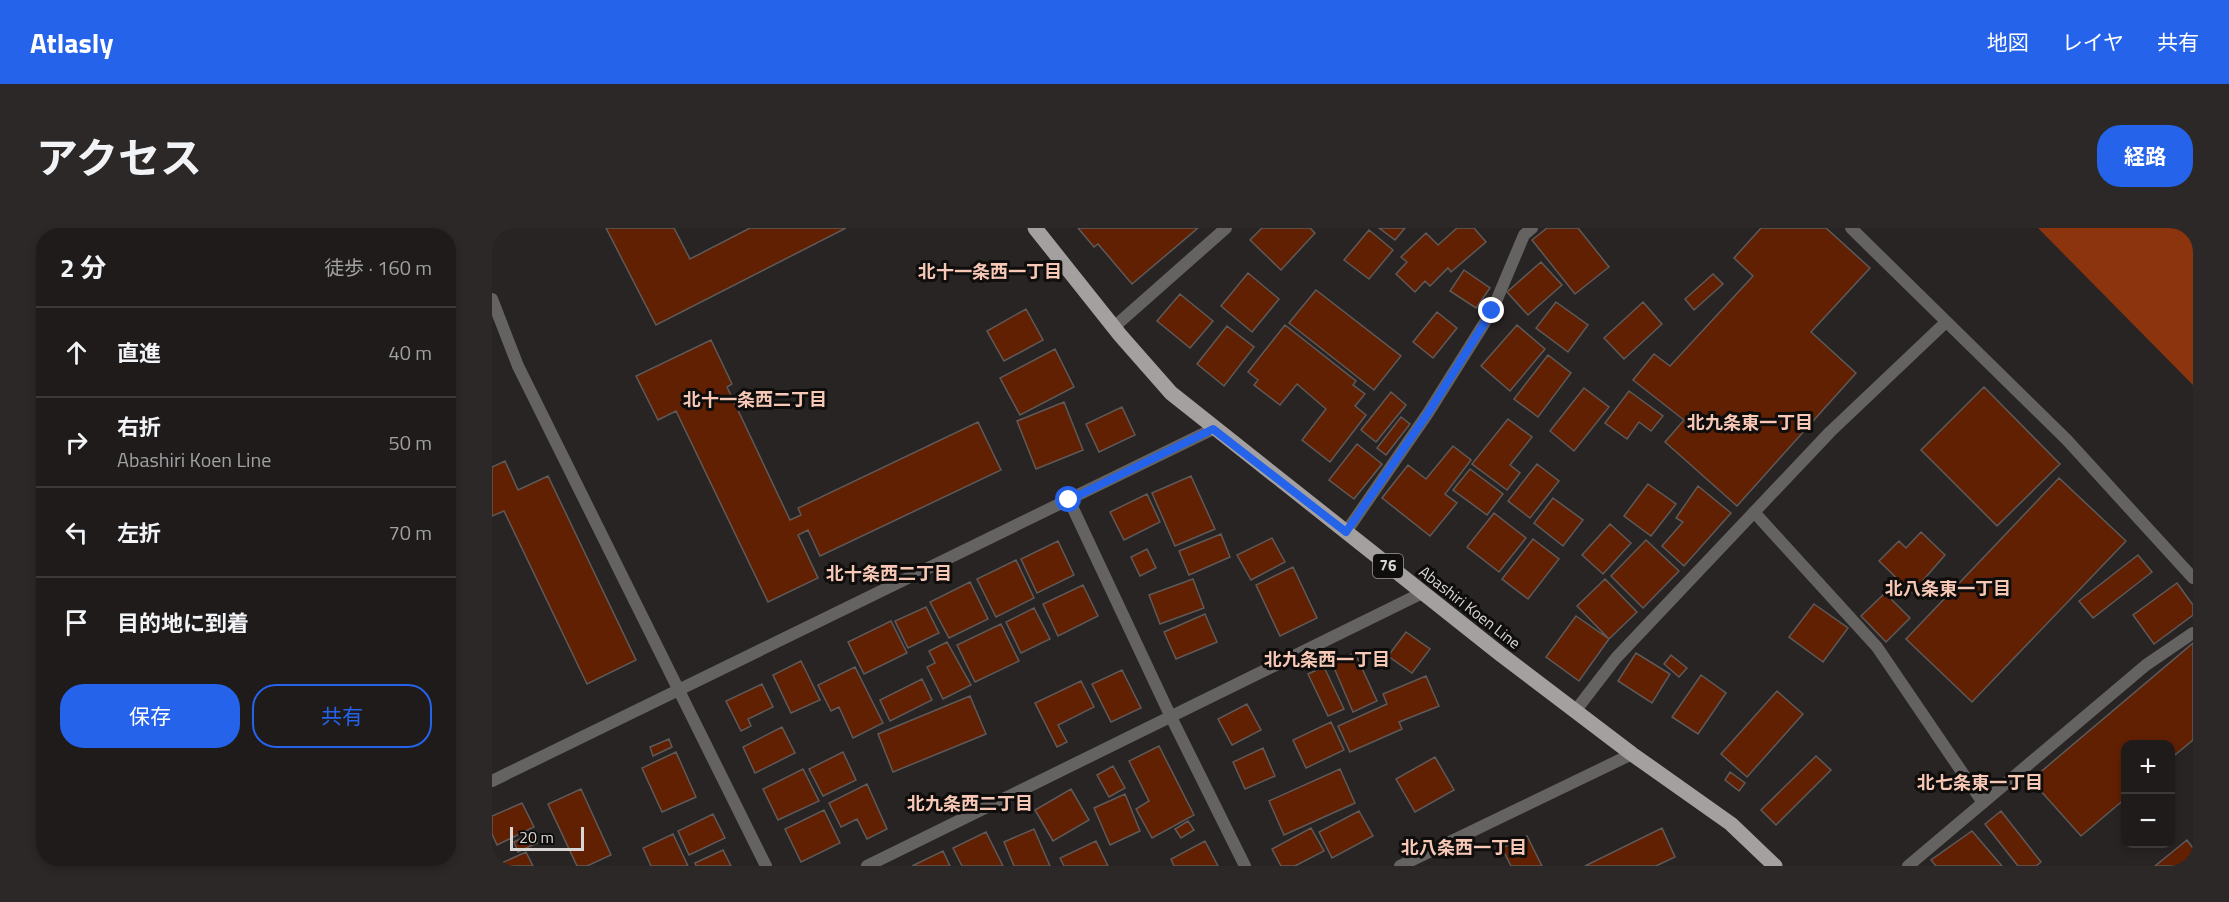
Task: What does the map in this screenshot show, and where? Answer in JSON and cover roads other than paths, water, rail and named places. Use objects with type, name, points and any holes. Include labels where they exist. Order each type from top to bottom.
[{"type":"main road","name":"Abashiri Koen Line","points":[[1035,228],[1114,327],[1171,393],[1213,429],[1422,593],[1632,754],[1731,824],[1775,866]]},
{"type":"street","points":[[1114,327],[1226,228]]},
{"type":"street","points":[[1346,532],[1428,413],[1492,311],[1524,235],[1532,228]]},
{"type":"street","points":[[1851,228],[2067,440],[2193,578]]},
{"type":"street","points":[[492,299],[518,366],[766,866]]},
{"type":"street","points":[[1576,710],[1616,658],[1830,432],[1946,322]]},
{"type":"street","points":[[492,781],[1213,429]]},
{"type":"street","points":[[1069,500],[1170,715],[1245,866]]},
{"type":"street","points":[[1754,512],[1877,647],[1983,803]]},
{"type":"street","points":[[867,866],[1422,593]]},
{"type":"street","points":[[1908,866],[2146,665],[2193,633]]},
{"type":"street","points":[[1400,866],[1632,754]]},
{"type":"district","name":"北十一条西一丁目","points":[[990,272]]},
{"type":"district","name":"北十一条西二丁目","points":[[755,400]]},
{"type":"district","name":"北九条東一丁目","points":[[1750,423]]},
{"type":"district","name":"北十条西二丁目","points":[[889,574]]},
{"type":"district","name":"北八条東一丁目","points":[[1948,589]]},
{"type":"district","name":"北九条西一丁目","points":[[1327,660]]},
{"type":"district","name":"北七条東一丁目","points":[[1980,783]]},
{"type":"district","name":"北九条西二丁目","points":[[970,804]]},
{"type":"district","name":"北八条西一丁目","points":[[1464,848]]}]
